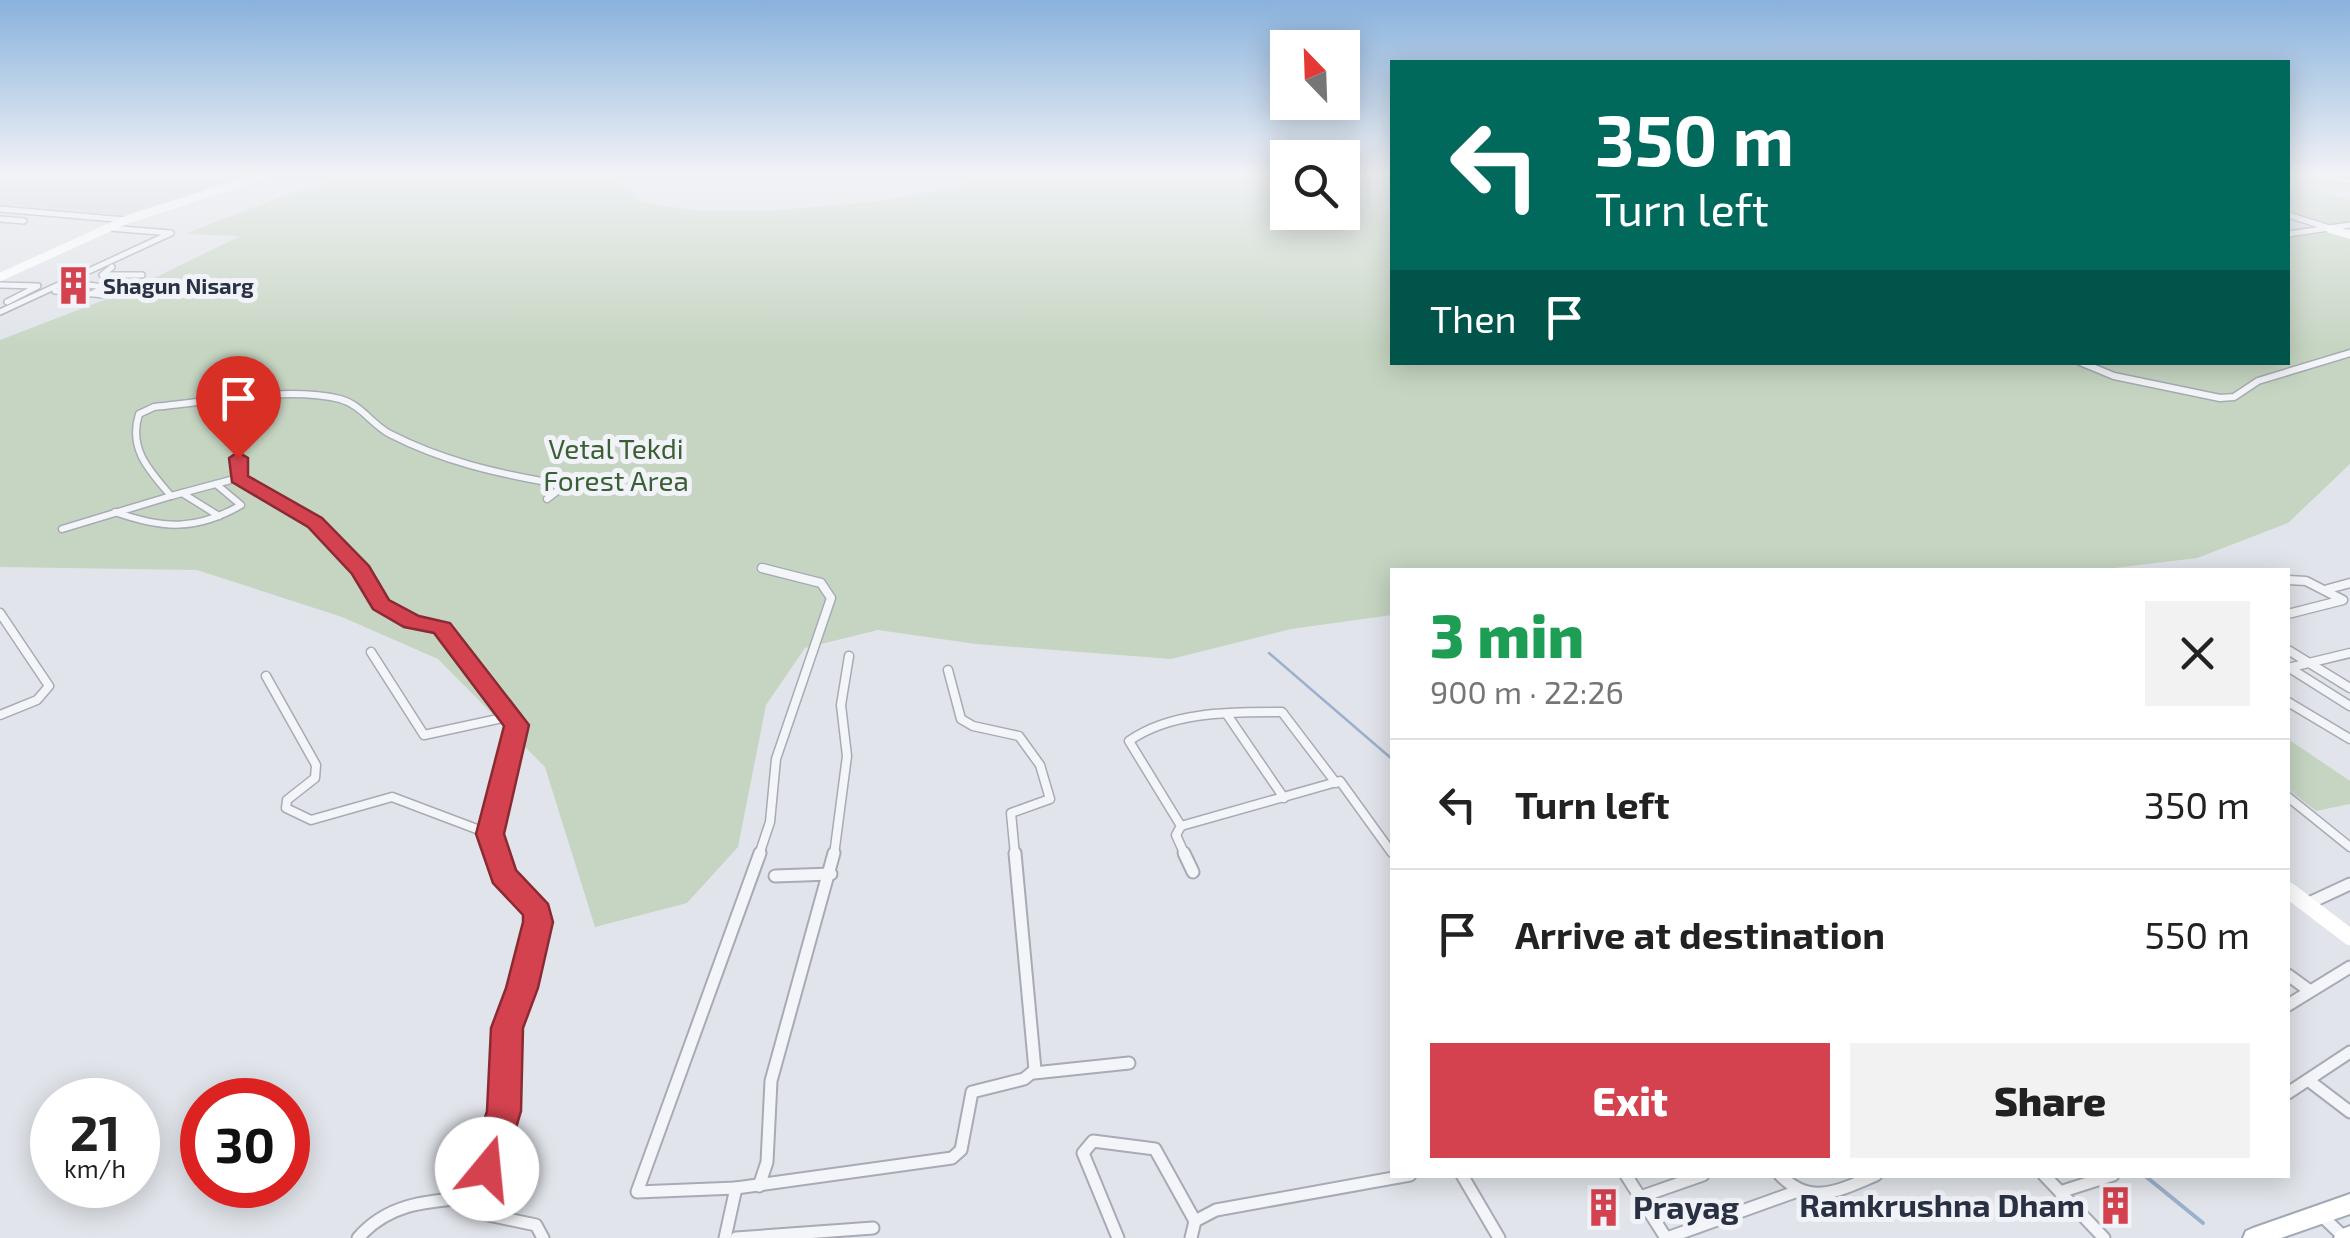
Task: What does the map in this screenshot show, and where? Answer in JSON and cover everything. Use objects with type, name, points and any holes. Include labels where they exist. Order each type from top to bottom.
[{"type":"main road","points":[[0,277],[97,233]]},
{"type":"main road","points":[[2290,892],[2350,936]]},
{"type":"main road","points":[[2253,1238],[2350,1204]]},
{"type":"street","points":[[0,312],[168,233]]},
{"type":"street","points":[[115,261],[120,262],[102,274],[142,275]]},
{"type":"street","points":[[0,285],[38,286],[6,302]]},
{"type":"street","points":[[69,292],[87,285],[104,287],[91,294]]},
{"type":"street","points":[[50,291],[106,296]]},
{"type":"street","points":[[2087,365],[2114,376],[2220,398],[2234,396],[2258,381],[2350,353]]},
{"type":"street","points":[[170,496],[136,454],[134,425],[141,411],[308,396],[351,403],[386,432],[464,467],[553,483],[560,489],[547,499]]},
{"type":"street","points":[[238,458],[238,478]]},
{"type":"street","points":[[62,528],[238,478],[315,522],[361,570],[381,604],[392,613],[442,628],[512,716],[516,732],[490,834],[503,875],[538,912],[538,922],[522,988],[507,1028],[504,1111],[478,1198],[479,1213],[536,1225],[543,1238]]},
{"type":"street","points":[[115,512],[180,530],[242,502],[216,484]]},
{"type":"street","points":[[182,493],[218,516]]},
{"type":"street","points":[[762,568],[821,583],[831,598],[776,759],[770,822],[760,853],[638,1192],[760,1186],[952,1158],[962,1150],[972,1092],[1024,1079],[1034,1072],[1129,1063]]},
{"type":"street","points":[[2290,580],[2298,578],[2328,589],[2343,600],[2292,613]]},
{"type":"street","points":[[2328,589],[2350,583]]},
{"type":"street","points":[[0,613],[49,686],[21,709],[0,715]]},
{"type":"street","points":[[2290,651],[2350,688]]},
{"type":"street","points":[[371,652],[424,736],[512,716]]},
{"type":"street","points":[[2290,667],[2350,653]]},
{"type":"street","points":[[760,1186],[767,1162],[771,1080],[831,874],[847,756],[841,705],[849,656]]},
{"type":"street","points":[[2290,668],[2350,706]]},
{"type":"street","points":[[948,670],[958,718],[968,728],[1019,736],[1047,778],[1050,792],[1050,799],[1011,813],[1034,1072]]},
{"type":"street","points":[[266,676],[316,765],[315,778],[285,804],[296,815],[324,818],[365,802],[392,797],[490,834]]},
{"type":"street","points":[[2290,703],[2350,740]]},
{"type":"street","points":[[1180,826],[1129,741],[1160,722],[1282,712],[1390,849]]},
{"type":"street","points":[[1228,716],[1284,798]]},
{"type":"street","points":[[1180,826],[1338,782]]},
{"type":"street","points":[[2290,799],[2350,847]]},
{"type":"street","points":[[1180,826],[1176,835],[1194,872]]},
{"type":"street","points":[[775,876],[831,874]]},
{"type":"street","points":[[2305,905],[2350,884]]},
{"type":"street","points":[[2290,1004],[2350,967]]},
{"type":"street","points":[[2290,976],[2310,991]]},
{"type":"street","points":[[2290,1092],[2350,1052]]},
{"type":"street","points":[[2308,1080],[2346,1105]]},
{"type":"street","points":[[1118,1238],[1083,1153],[1094,1141],[1155,1148],[1196,1221]]},
{"type":"street","points":[[1191,1238],[1196,1221],[1216,1210],[1393,1178]]},
{"type":"street","points":[[1464,1178],[1499,1238]]},
{"type":"street","points":[[1628,1178],[1666,1238],[1795,1192]]},
{"type":"street","points":[[1640,1197],[1694,1178]]},
{"type":"street","points":[[1783,1178],[1795,1192],[1816,1198],[1868,1178]]},
{"type":"street","points":[[2047,1178],[2104,1238]]},
{"type":"street","points":[[2060,1192],[2104,1178]]},
{"type":"street","points":[[725,1238],[736,1188]]},
{"type":"street","points":[[358,1238],[379,1214],[395,1207],[478,1198]]},
{"type":"street","points":[[2320,1214],[2346,1237]]},
{"type":"street","points":[[736,1238],[873,1228]]},
{"type":"green space","name":"Vetal Tekdi Forest Area","points":[[1390,233],[1390,365],[2290,365],[2290,238],[2336,233],[2350,237],[2350,464],[2288,523],[2197,558],[2114,568],[1390,568],[1390,615],[1291,629],[1171,659],[976,644],[878,630],[805,648],[766,705],[738,847],[687,903],[595,927],[545,767],[438,659],[342,617],[197,570],[0,567],[0,340],[130,290],[240,236],[185,234]]},
{"type":"green space","points":[[2290,740],[2350,781],[2350,804],[2316,811],[2290,791]]},
{"type":"waterway","points":[[1269,653],[1390,757]]},
{"type":"waterway","points":[[2148,1178],[2203,1223]]},
{"type":"place","name":"Shagun Nisarg","points":[[73,286]]},
{"type":"place","name":"Ramkrushna Dham","points":[[2115,1206]]},
{"type":"place","name":"Prayag","points":[[1603,1208]]},
{"type":"route","points":[[238,458],[238,478],[315,522],[361,570],[381,604],[412,622],[442,628],[514,719],[516,732],[490,834],[503,875],[538,912],[538,922],[522,988],[507,1028],[504,1111],[487,1169]]}]
